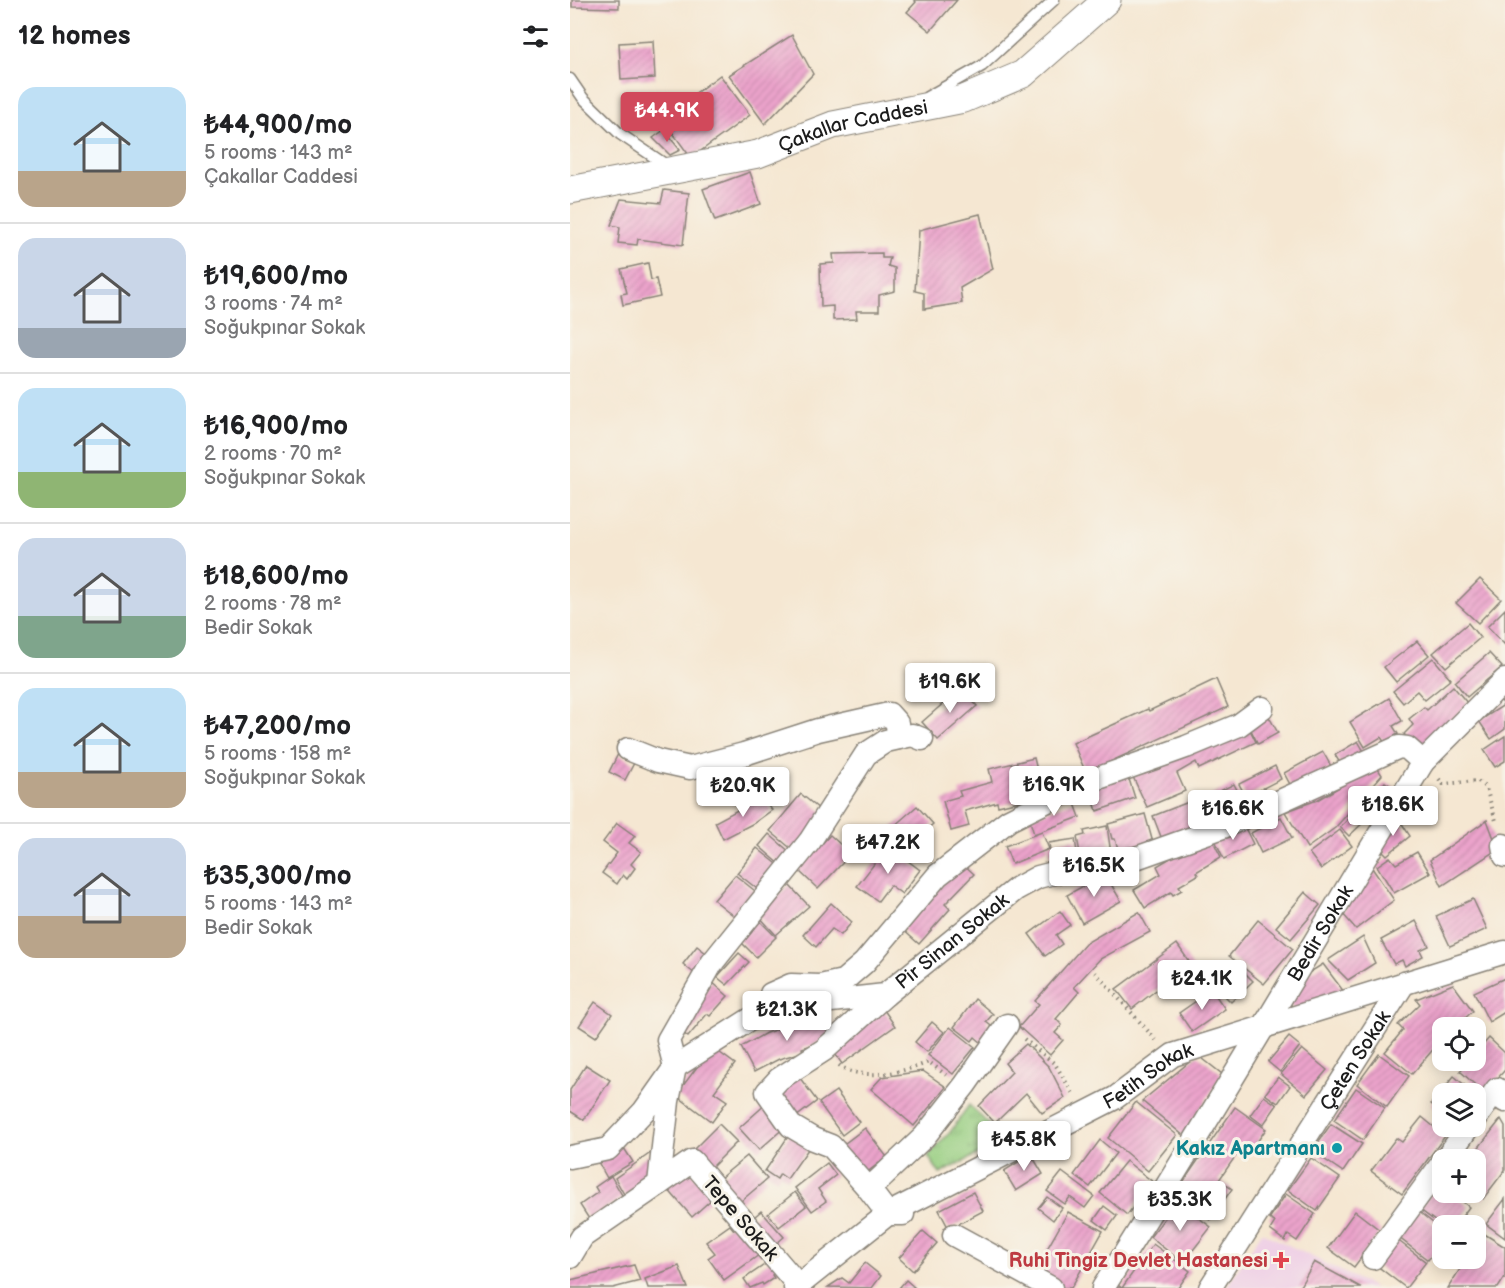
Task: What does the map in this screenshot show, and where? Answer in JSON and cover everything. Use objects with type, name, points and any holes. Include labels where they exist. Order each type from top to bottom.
[{"type":"street","name":"Çakallar Caddesi","points":[[570,190],[758,154],[833,126],[963,99],[1023,74],[1107,0]]},
{"type":"street","points":[[1423,762],[1505,680]]},
{"type":"street","points":[[768,1008],[771,994],[791,985],[820,986],[843,981],[864,963],[938,875],[1009,820],[1082,784],[1186,747],[1239,725],[1262,708]]},
{"type":"street","points":[[628,749],[658,761],[690,768],[744,754],[818,730],[889,714],[897,723],[898,738]]},
{"type":"street","points":[[570,1257],[582,1237],[659,1184],[668,1101],[675,1068],[668,1040],[711,963],[810,840],[866,754],[886,741],[912,735],[922,739]]},
{"type":"street","name":"Pir Sinan Sokak","points":[[570,1158],[608,1149],[644,1112],[675,1068],[768,1008],[885,995],[1016,889],[1038,877],[1081,866],[1136,858],[1223,827],[1399,747],[1407,748],[1423,762]]},
{"type":"street","name":"Bedir Sokak","points":[[1103,1288],[1182,1164],[1423,762]]},
{"type":"street","name":"Fetih Sokak","points":[[797,1287],[888,1214],[1114,1098],[1171,1056],[1505,952]]},
{"type":"street","name":"Çeten Sokak","points":[[1210,1288],[1404,983]]},
{"type":"street","points":[[885,995],[824,1050],[779,1079],[767,1092],[790,1126],[831,1146],[888,1214],[916,1213]]},
{"type":"street","points":[[869,1189],[924,1137],[963,1088],[1007,1025]]},
{"type":"street","points":[[1486,1104],[1497,1089],[1505,1101]]},
{"type":"street","name":"Tepe Sokak","points":[[659,1184],[692,1161],[797,1287]]},
{"type":"street","points":[[1373,1258],[1432,1177]]},
{"type":"street","points":[[954,1235],[1051,1288]]},
{"type":"lane","points":[[901,112],[982,66],[1054,0]]},
{"type":"lane","points":[[570,79],[582,98],[620,134],[675,170]]},
{"type":"path","points":[[1423,762],[1443,784],[1478,782],[1486,788],[1504,850]]},
{"type":"path","points":[[1095,972],[1171,1056]]},
{"type":"path","points":[[1007,1025],[1055,1064],[1086,1113]]},
{"type":"path","points":[[834,1059],[840,1067],[850,1072],[876,1074],[909,1069],[929,1062],[963,1088]]},
{"type":"shaded area","name":"Ruhi Tingiz Devlet Hastanesi","points":[[1262,1232],[1375,1288],[1226,1288]]},
{"type":"green space","points":[[969,1105],[1005,1140],[940,1174],[928,1156],[951,1131]]},
{"type":"building","points":[[572,0],[619,0],[619,8],[572,7]]},
{"type":"building","points":[[914,0],[957,0],[930,31],[907,12],[916,2]]},
{"type":"building","points":[[792,35],[813,74],[765,124],[729,75]]},
{"type":"building","points":[[653,41],[655,78],[621,80],[619,43]]},
{"type":"building","points":[[720,75],[750,115],[691,158],[662,118]]},
{"type":"building","points":[[664,130],[680,150],[670,155],[653,138]]},
{"type":"building","points":[[750,172],[761,204],[715,221],[703,189]]},
{"type":"building","points":[[664,190],[689,193],[683,245],[638,239],[637,245],[618,243],[620,227],[611,225],[621,199],[661,203]]},
{"type":"building","points":[[980,214],[993,269],[960,288],[962,303],[924,309],[924,293],[915,291],[919,230]]},
{"type":"building","points":[[882,253],[882,258],[890,258],[888,266],[895,268],[895,291],[879,295],[879,311],[856,311],[857,319],[833,320],[833,306],[821,307],[820,264],[834,263],[833,254]]},
{"type":"building","points":[[648,263],[651,280],[656,279],[660,297],[623,305],[621,294],[627,293],[621,269]]},
{"type":"building","points":[[1480,579],[1501,599],[1478,623],[1456,603]]},
{"type":"building","points":[[1505,609],[1505,645],[1487,627]]},
{"type":"building","points":[[1468,623],[1480,638],[1446,667],[1433,653]]},
{"type":"building","points":[[1417,641],[1429,655],[1396,682],[1384,667]]},
{"type":"building","points":[[1489,653],[1502,667],[1467,697],[1455,682]]},
{"type":"building","points":[[1433,658],[1451,679],[1425,700],[1417,691],[1403,703],[1393,691]]},
{"type":"building","points":[[1216,679],[1228,707],[1086,773],[1073,743],[1148,709],[1149,711]]},
{"type":"building","points":[[1453,686],[1468,704],[1419,751],[1404,734],[1413,725],[1409,719],[1424,707],[1427,710]]},
{"type":"building","points":[[961,688],[977,706],[938,740],[922,722]]},
{"type":"building","points":[[1505,693],[1505,729],[1491,739],[1479,721],[1504,705],[1499,697]]},
{"type":"building","points":[[1389,698],[1402,721],[1393,726],[1398,734],[1384,742],[1381,737],[1365,747],[1350,722]]},
{"type":"building","points":[[1268,715],[1278,733],[1258,744],[1249,726]]},
{"type":"building","points":[[1248,726],[1256,742],[1199,769],[1196,762],[1177,773],[1185,791],[1147,807],[1133,777]]},
{"type":"building","points":[[1505,736],[1505,761],[1495,767],[1484,750]]},
{"type":"building","points":[[1358,741],[1366,755],[1343,768],[1335,755]]},
{"type":"building","points":[[1323,752],[1332,768],[1293,790],[1284,773]]},
{"type":"building","points":[[618,754],[634,763],[625,780],[609,772]]},
{"type":"building","points":[[1034,758],[1043,795],[998,806],[997,802],[965,811],[969,826],[951,831],[943,801],[961,796],[959,791],[992,782],[989,769]]},
{"type":"building","points":[[1275,766],[1281,779],[1246,797],[1239,784]]},
{"type":"building","points":[[1376,766],[1382,775],[1335,828],[1307,848],[1285,812],[1317,800]]},
{"type":"building","points":[[1128,776],[1135,798],[1097,811],[1090,789]]},
{"type":"building","points":[[1385,782],[1400,792],[1380,819],[1366,808]]},
{"type":"building","points":[[1234,784],[1241,798],[1217,810],[1222,819],[1206,826],[1196,803]]},
{"type":"building","points":[[801,794],[825,814],[794,851],[770,831]]},
{"type":"building","points":[[762,797],[772,810],[754,823],[723,839],[715,822]]},
{"type":"building","points":[[1074,801],[1080,817],[1034,834],[1029,818]]},
{"type":"building","points":[[1191,801],[1202,827],[1163,842],[1153,816]]},
{"type":"building","points":[[917,806],[933,824],[909,845],[893,827]]},
{"type":"building","points":[[1360,808],[1369,817],[1349,836],[1340,827]]},
{"type":"building","points":[[1145,814],[1153,843],[1119,852],[1108,824]]},
{"type":"building","points":[[1397,816],[1410,836],[1387,855],[1377,845]]},
{"type":"building","points":[[1281,817],[1292,838],[1261,853],[1251,833]]},
{"type":"building","points":[[1487,820],[1498,849],[1442,886],[1430,860]]},
{"type":"building","points":[[617,823],[635,836],[629,843],[641,852],[631,864],[635,868],[627,879],[623,875],[617,884],[602,873],[617,853],[603,842]]},
{"type":"building","points":[[1243,824],[1253,844],[1224,859],[1214,838]]},
{"type":"building","points":[[1107,826],[1111,854],[1081,859],[1077,837],[1085,835],[1084,831]]},
{"type":"building","points":[[1340,830],[1352,846],[1321,869],[1309,853]]},
{"type":"building","points":[[1042,832],[1049,849],[1012,864],[1005,846]]},
{"type":"building","points":[[769,834],[791,853],[781,865],[759,846]]},
{"type":"building","points":[[830,835],[851,854],[818,889],[798,870]]},
{"type":"building","points":[[1075,839],[1078,859],[1052,864],[1049,843]]},
{"type":"building","points":[[1212,839],[1221,857],[1196,872],[1198,875],[1179,886],[1182,890],[1173,895],[1171,892],[1145,908],[1134,890],[1161,874],[1157,866],[1184,850]]},
{"type":"building","points":[[888,846],[920,870],[902,894],[890,885],[878,901],[857,886]]},
{"type":"building","points":[[757,848],[781,867],[761,892],[737,873]]},
{"type":"building","points":[[1417,852],[1430,873],[1394,893],[1377,866],[1390,857],[1396,864]]},
{"type":"building","points":[[961,862],[974,874],[945,904],[950,909],[919,944],[902,929]]},
{"type":"building","points":[[1372,868],[1394,900],[1356,929],[1342,913]]},
{"type":"building","points":[[1105,874],[1121,901],[1082,923],[1067,895]]},
{"type":"building","points":[[735,875],[759,894],[738,919],[714,900]]},
{"type":"building","points":[[789,885],[809,906],[776,935],[758,915]]},
{"type":"building","points":[[1305,892],[1320,905],[1291,939],[1276,927]]},
{"type":"building","points":[[1473,899],[1487,929],[1450,946],[1436,916]]},
{"type":"building","points":[[831,903],[852,922],[841,935],[832,929],[816,947],[803,935]]},
{"type":"building","points":[[1060,911],[1070,925],[1056,935],[1062,944],[1045,956],[1029,934]]},
{"type":"building","points":[[1139,912],[1150,932],[1100,959],[1074,987],[1079,992],[1056,1019],[1062,1025],[1055,1033],[1063,1040],[1050,1055],[1019,1027],[1039,1004],[1035,1001],[1086,943]]},
{"type":"building","points":[[757,918],[776,937],[756,957],[737,938]]},
{"type":"building","points":[[1258,920],[1293,949],[1264,984],[1229,956]]},
{"type":"building","points":[[1416,921],[1429,946],[1420,950],[1423,956],[1405,966],[1402,960],[1394,964],[1381,940]]},
{"type":"building","points":[[1363,937],[1375,963],[1348,980],[1328,960]]},
{"type":"building","points":[[1177,944],[1199,976],[1176,991],[1169,980],[1132,1009],[1116,989]]},
{"type":"building","points":[[697,946],[711,957],[697,976],[683,964]]},
{"type":"building","points":[[739,953],[749,962],[727,985],[717,977]]},
{"type":"building","points":[[1323,964],[1344,992],[1296,1013],[1286,997],[1299,979]]},
{"type":"building","points":[[1238,966],[1253,981],[1231,1002],[1216,987]]},
{"type":"building","points":[[1505,978],[1505,1012],[1489,1022],[1474,992]]},
{"type":"building","points":[[711,981],[728,996],[710,1016],[707,1014],[688,1037],[682,1032]]},
{"type":"building","points":[[1453,984],[1473,1011],[1466,1017],[1432,1017],[1432,1051],[1412,1074],[1385,1052],[1403,1030],[1398,1025],[1420,1004],[1416,999]]},
{"type":"building","points":[[1212,990],[1225,1009],[1192,1032],[1179,1013]]},
{"type":"building","points":[[975,999],[993,1014],[986,1022],[995,1029],[983,1044],[975,1037],[972,1041],[954,1027]]},
{"type":"building","points":[[595,1002],[612,1014],[596,1037],[579,1026]]},
{"type":"building","points":[[884,1010],[895,1026],[842,1064],[831,1048]]},
{"type":"building","points":[[830,1016],[835,1038],[802,1048],[803,1052],[779,1059],[754,1072],[741,1047],[766,1033],[796,1023]]},
{"type":"building","points":[[932,1022],[944,1032],[927,1052],[915,1042]]},
{"type":"building","points":[[950,1027],[975,1047],[953,1074],[928,1055]]},
{"type":"building","points":[[1289,1037],[1300,1046],[1280,1072],[1268,1062]]},
{"type":"building","points":[[1489,1038],[1505,1053],[1505,1070],[1486,1091],[1486,1083],[1473,1083],[1460,1071],[1486,1071],[1486,1041]]},
{"type":"building","points":[[1026,1044],[1049,1067],[1065,1098],[1042,1113],[1026,1093],[995,1123],[979,1106],[1012,1072],[1005,1063]]},
{"type":"building","points":[[712,1047],[735,1064],[714,1092],[727,1101],[712,1122],[676,1095]]},
{"type":"building","points":[[1302,1049],[1327,1070],[1306,1095],[1281,1074]]},
{"type":"building","points":[[1379,1054],[1409,1076],[1387,1107],[1357,1084]]},
{"type":"building","points":[[1198,1055],[1222,1074],[1184,1136],[1142,1101]]},
{"type":"building","points":[[586,1065],[610,1080],[584,1120],[570,1111],[570,1090]]},
{"type":"building","points":[[923,1071],[946,1087],[914,1126],[871,1089],[882,1077]]},
{"type":"building","points":[[797,1074],[817,1101],[792,1120],[772,1093]]},
{"type":"building","points":[[1454,1076],[1462,1083],[1448,1083]]},
{"type":"building","points":[[1278,1077],[1290,1086],[1278,1103],[1265,1094]]},
{"type":"building","points":[[1356,1088],[1385,1108],[1363,1140],[1334,1120]]},
{"type":"building","points":[[836,1091],[859,1122],[842,1135],[819,1103]]},
{"type":"building","points":[[1264,1096],[1277,1105],[1263,1125],[1250,1115]]},
{"type":"building","points":[[1136,1102],[1177,1135],[1148,1171],[1108,1138]]},
{"type":"building","points":[[767,1103],[787,1125],[759,1150],[739,1128]]},
{"type":"building","points":[[1235,1107],[1266,1129],[1249,1154],[1241,1148],[1219,1180],[1232,1189],[1210,1220],[1174,1195]]},
{"type":"building","points":[[1422,1117],[1432,1125],[1432,1137],[1444,1137],[1435,1149],[1432,1149],[1432,1154],[1402,1194],[1371,1171],[1396,1138],[1402,1142]]},
{"type":"building","points":[[1501,1119],[1505,1126],[1505,1170],[1486,1195],[1486,1149],[1478,1149]]},
{"type":"building","points":[[719,1124],[737,1142],[707,1172],[689,1154]]},
{"type":"building","name":"Kakız Apartmanı","points":[[1331,1124],[1362,1144],[1343,1172],[1312,1151]]},
{"type":"building","points":[[865,1128],[887,1157],[862,1176],[840,1147]]},
{"type":"building","points":[[791,1132],[811,1145],[787,1179],[780,1174],[777,1179],[765,1171]]},
{"type":"building","points":[[1100,1140],[1116,1153],[1090,1187],[1074,1175]]},
{"type":"building","points":[[622,1145],[633,1162],[607,1178],[597,1160]]},
{"type":"building","points":[[652,1152],[649,1180],[625,1196],[615,1178]]},
{"type":"building","points":[[1031,1154],[1043,1174],[1016,1191],[1004,1171]]},
{"type":"building","points":[[747,1156],[767,1179],[734,1207],[714,1183]]},
{"type":"building","points":[[1311,1158],[1340,1178],[1317,1211],[1288,1190]]},
{"type":"building","points":[[1126,1161],[1153,1182],[1127,1215],[1100,1193]]},
{"type":"building","points":[[827,1163],[836,1175],[818,1189],[826,1201],[812,1211],[795,1188]]},
{"type":"building","points":[[687,1168],[713,1198],[692,1217],[666,1187]]},
{"type":"building","points":[[1062,1172],[1094,1196],[1085,1208],[1070,1197],[1065,1204],[1047,1191]]},
{"type":"building","points":[[611,1176],[623,1197],[589,1219],[580,1205],[598,1192],[595,1187]]},
{"type":"building","points":[[795,1192],[806,1206],[779,1227],[768,1214]]},
{"type":"building","points":[[973,1192],[983,1211],[949,1229],[939,1210]]},
{"type":"building","points":[[1432,1192],[1432,1203],[1464,1203],[1469,1207],[1463,1215],[1432,1215],[1432,1219],[1419,1209]]},
{"type":"building","points":[[1286,1194],[1315,1214],[1297,1241],[1288,1235],[1285,1241],[1270,1230],[1275,1222],[1269,1219]]},
{"type":"building","points":[[1047,1197],[1062,1208],[1053,1220],[1038,1208]]},
{"type":"building","points":[[1505,1199],[1505,1238],[1486,1224]]},
{"type":"building","points":[[1177,1202],[1211,1227],[1183,1263],[1150,1237]]},
{"type":"building","points":[[1104,1206],[1117,1216],[1107,1230],[1094,1220]]},
{"type":"building","points":[[761,1211],[784,1237],[770,1249],[747,1223]]},
{"type":"building","points":[[1355,1211],[1381,1231],[1354,1267],[1328,1248]]},
{"type":"building","points":[[1418,1211],[1432,1222],[1432,1255],[1428,1260],[1398,1237]]},
{"type":"building","points":[[1068,1212],[1103,1231],[1071,1288],[1063,1288],[1034,1272]]},
{"type":"building","points":[[742,1224],[766,1250],[724,1280],[708,1258],[715,1253],[706,1242],[730,1225],[734,1230]]},
{"type":"building","points":[[923,1231],[937,1243],[913,1271],[899,1258]]},
{"type":"building","points":[[1486,1235],[1505,1247],[1505,1277],[1498,1288],[1448,1288],[1460,1269],[1486,1269]]},
{"type":"building","points":[[1396,1239],[1426,1262],[1406,1288],[1376,1265]]},
{"type":"building","points":[[1153,1244],[1190,1271],[1178,1288],[1122,1288]]},
{"type":"building","points":[[773,1259],[780,1270],[772,1275],[774,1278],[763,1285],[762,1283],[750,1288],[744,1279]]},
{"type":"building","points":[[1314,1262],[1362,1288],[1299,1288]]},
{"type":"building","points":[[865,1263],[881,1276],[872,1288],[828,1287],[842,1278],[849,1283]]},
{"type":"building","points":[[634,1265],[640,1281],[613,1288],[570,1288],[570,1280]]},
{"type":"building","points":[[679,1266],[688,1288],[648,1288],[645,1279]]},
{"type":"building","points":[[906,1280],[915,1288],[899,1288]]},
{"type":"building","points":[[1115,1283],[1122,1288],[1111,1288]]},
{"type":"place","name":"Kakız Apartmanı","points":[[1337,1148]]},
{"type":"place","name":"Ruhi Tingiz Devlet Hastanesi","points":[[1281,1260]]}]
